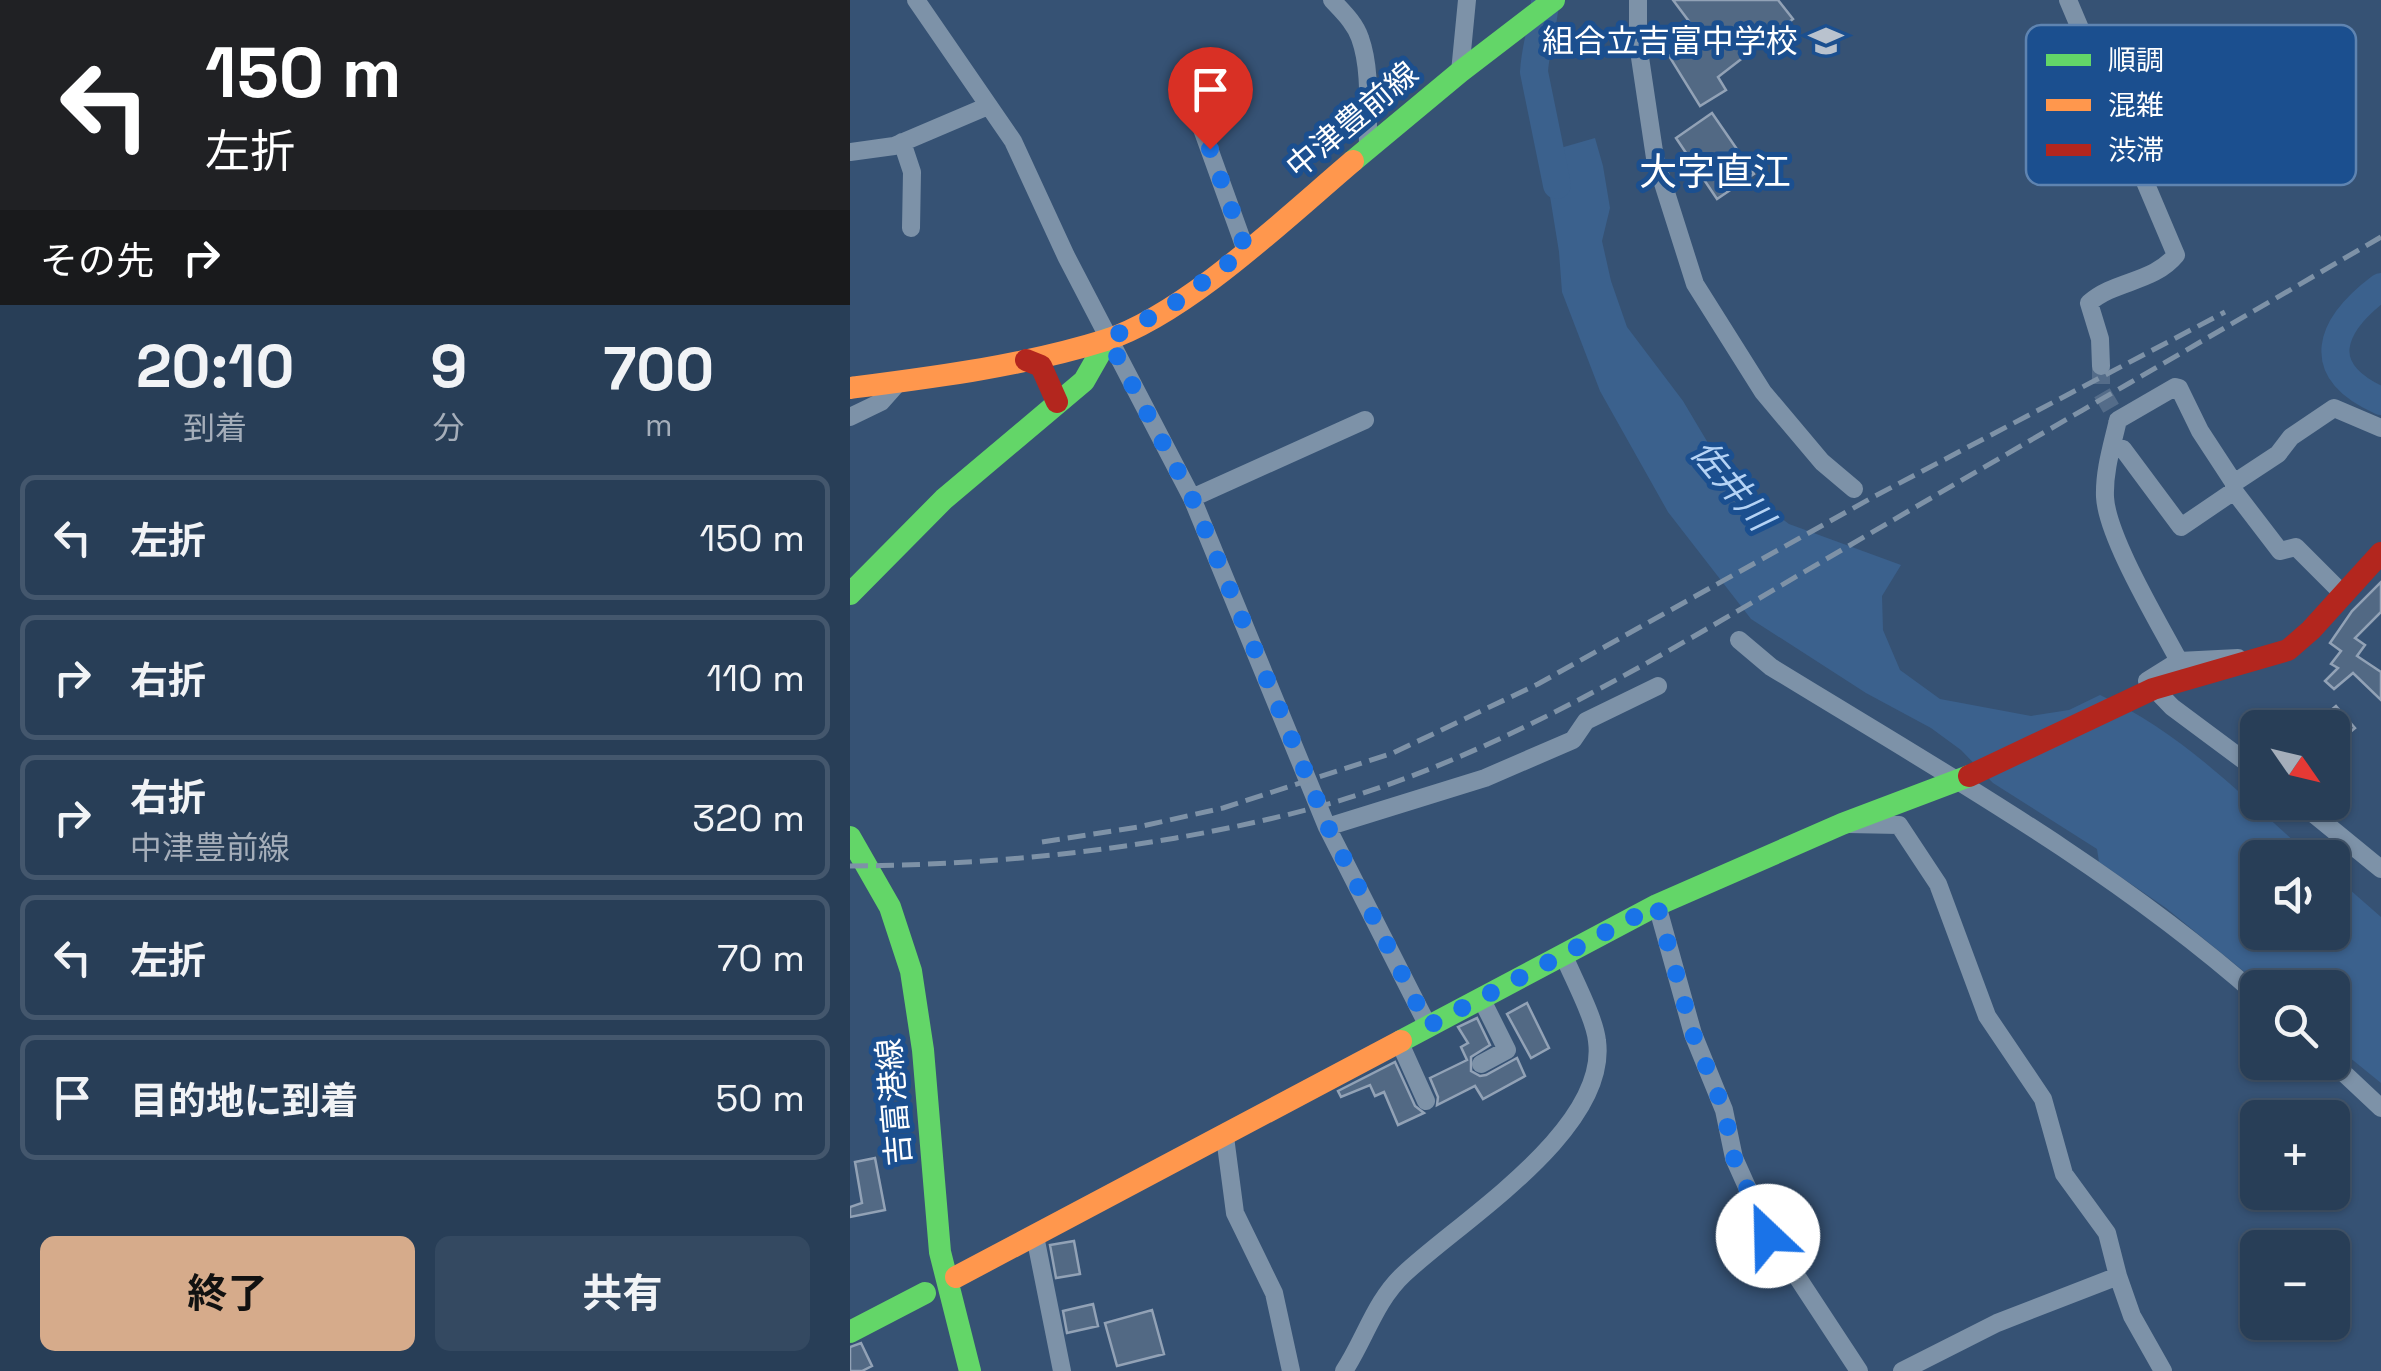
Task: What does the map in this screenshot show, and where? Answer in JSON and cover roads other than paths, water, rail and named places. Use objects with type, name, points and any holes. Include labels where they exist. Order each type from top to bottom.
[{"type":"street","points":[[916,0],[1014,141],[1108,339],[1192,498],[1328,827],[1428,1026]]},
{"type":"street","points":[[1332,0],[1361,39],[1368,149]]},
{"type":"street","points":[[1460,72],[1467,0]]},
{"type":"street","name":"中津豊前線","points":[[850,388],[897,384],[1026,360],[1108,339],[1168,308],[1246,250],[1460,72],[1554,0]]},
{"type":"street","points":[[1638,0],[1638,44],[1655,158],[1695,284],[1763,392],[1822,462],[1854,488]]},
{"type":"street","points":[[2068,0],[2079,25]]},
{"type":"street","points":[[1188,94],[1246,250]]},
{"type":"street","points":[[850,152],[902,142],[988,106]]},
{"type":"street","points":[[902,142],[912,172],[911,228]]},
{"type":"street","points":[[2101,366],[2100,339],[2089,303],[2100,294],[2163,270],[2176,254],[2147,185]]},
{"type":"street","points":[[850,594],[944,499],[1084,381],[1108,339]]},
{"type":"street","points":[[1026,360],[1041,366],[1058,402]]},
{"type":"street","points":[[850,417],[881,402],[897,384]]},
{"type":"street","points":[[2179,661],[2118,544],[2105,501],[2106,470],[2118,420],[2175,386],[2180,388],[2200,431],[2234,487],[2280,551],[2296,547],[2344,595]]},
{"type":"street","points":[[2123,448],[2181,526],[2334,408],[2381,428]]},
{"type":"street","points":[[1192,498],[1365,420]]},
{"type":"street","points":[[956,1277],[1657,905],[1842,824],[1963,778],[2143,693],[2288,650],[2381,553]]},
{"type":"street","points":[[1739,640],[1770,666],[1963,778],[2089,866],[2240,980]]},
{"type":"street","points":[[2143,693],[2147,681],[2179,661],[2238,658],[2242,666]]},
{"type":"street","points":[[1328,827],[1485,778],[1573,740],[1586,721],[1658,686]]},
{"type":"street","points":[[2143,693],[2172,707],[2240,758]]},
{"type":"street","points":[[2321,820],[2381,869]]},
{"type":"street","points":[[1842,824],[1899,825],[1938,884],[1987,1016],[2042,1099],[2064,1174],[2107,1233],[2132,1316],[2163,1371]]},
{"type":"street","name":"吉富港線","points":[[851,838],[899,928],[913,978],[940,1251],[952,1315],[970,1371]]},
{"type":"street","points":[[1657,905],[1693,1034],[1724,1110],[1734,1158],[1768,1236],[1777,1267],[1794,1272],[1859,1371]]},
{"type":"street","points":[[1344,1371],[1380,1302],[1402,1276],[1531,1170],[1566,1128],[1595,1079],[1598,1041],[1564,956]]},
{"type":"street","points":[[1481,998],[1507,1050],[1481,1064]]},
{"type":"street","points":[[1399,1041],[1426,1101]]},
{"type":"street","points":[[2350,1079],[2381,1108]]},
{"type":"street","points":[[1225,1137],[1235,1212],[1274,1293],[1292,1371]]},
{"type":"street","points":[[1035,1236],[1062,1371]]},
{"type":"street","points":[[1902,1371],[1996,1323],[2118,1276]]},
{"type":"street","points":[[850,1332],[925,1293]]},
{"type":"water","points":[[1595,138],[1610,208],[1602,241],[1627,327],[1741,488],[1789,524],[1901,565],[1882,596],[1883,630],[1900,670],[1940,699],[2031,716],[2069,710],[2100,695],[2158,728],[2212,768],[2240,793],[2240,820],[2270,820],[2293,840],[2240,840],[2240,950],[2350,950],[2350,890],[2381,917],[2381,1083],[2350,1058],[2350,970],[2242,970],[2166,908],[2099,862],[2097,849],[1993,783],[1961,750],[1931,728],[1866,693],[1751,619],[1668,512],[1600,391],[1562,292],[1543,153]]},
{"type":"waterway","name":"佐井川","points":[[1545,0],[1534,72],[1557,185]]},
{"type":"waterway","points":[[2381,287],[2349,317],[2336,347],[2337,362],[2345,376],[2381,401]]},
{"type":"tunnel","points":[[2101,366],[2101,391],[2118,420]]},
{"type":"railway","points":[[850,866],[1024,858],[1197,834],[1310,809],[1449,761],[1583,698],[1648,662],[2381,237]]},
{"type":"railway","points":[[1042,842],[1223,808],[1393,753],[1538,684],[1875,496],[2225,312]]},
{"type":"place","name":"組合立吉富中学校","points":[[1826,41]]},
{"type":"district","name":"大字直江","points":[[1715,172]]}]
